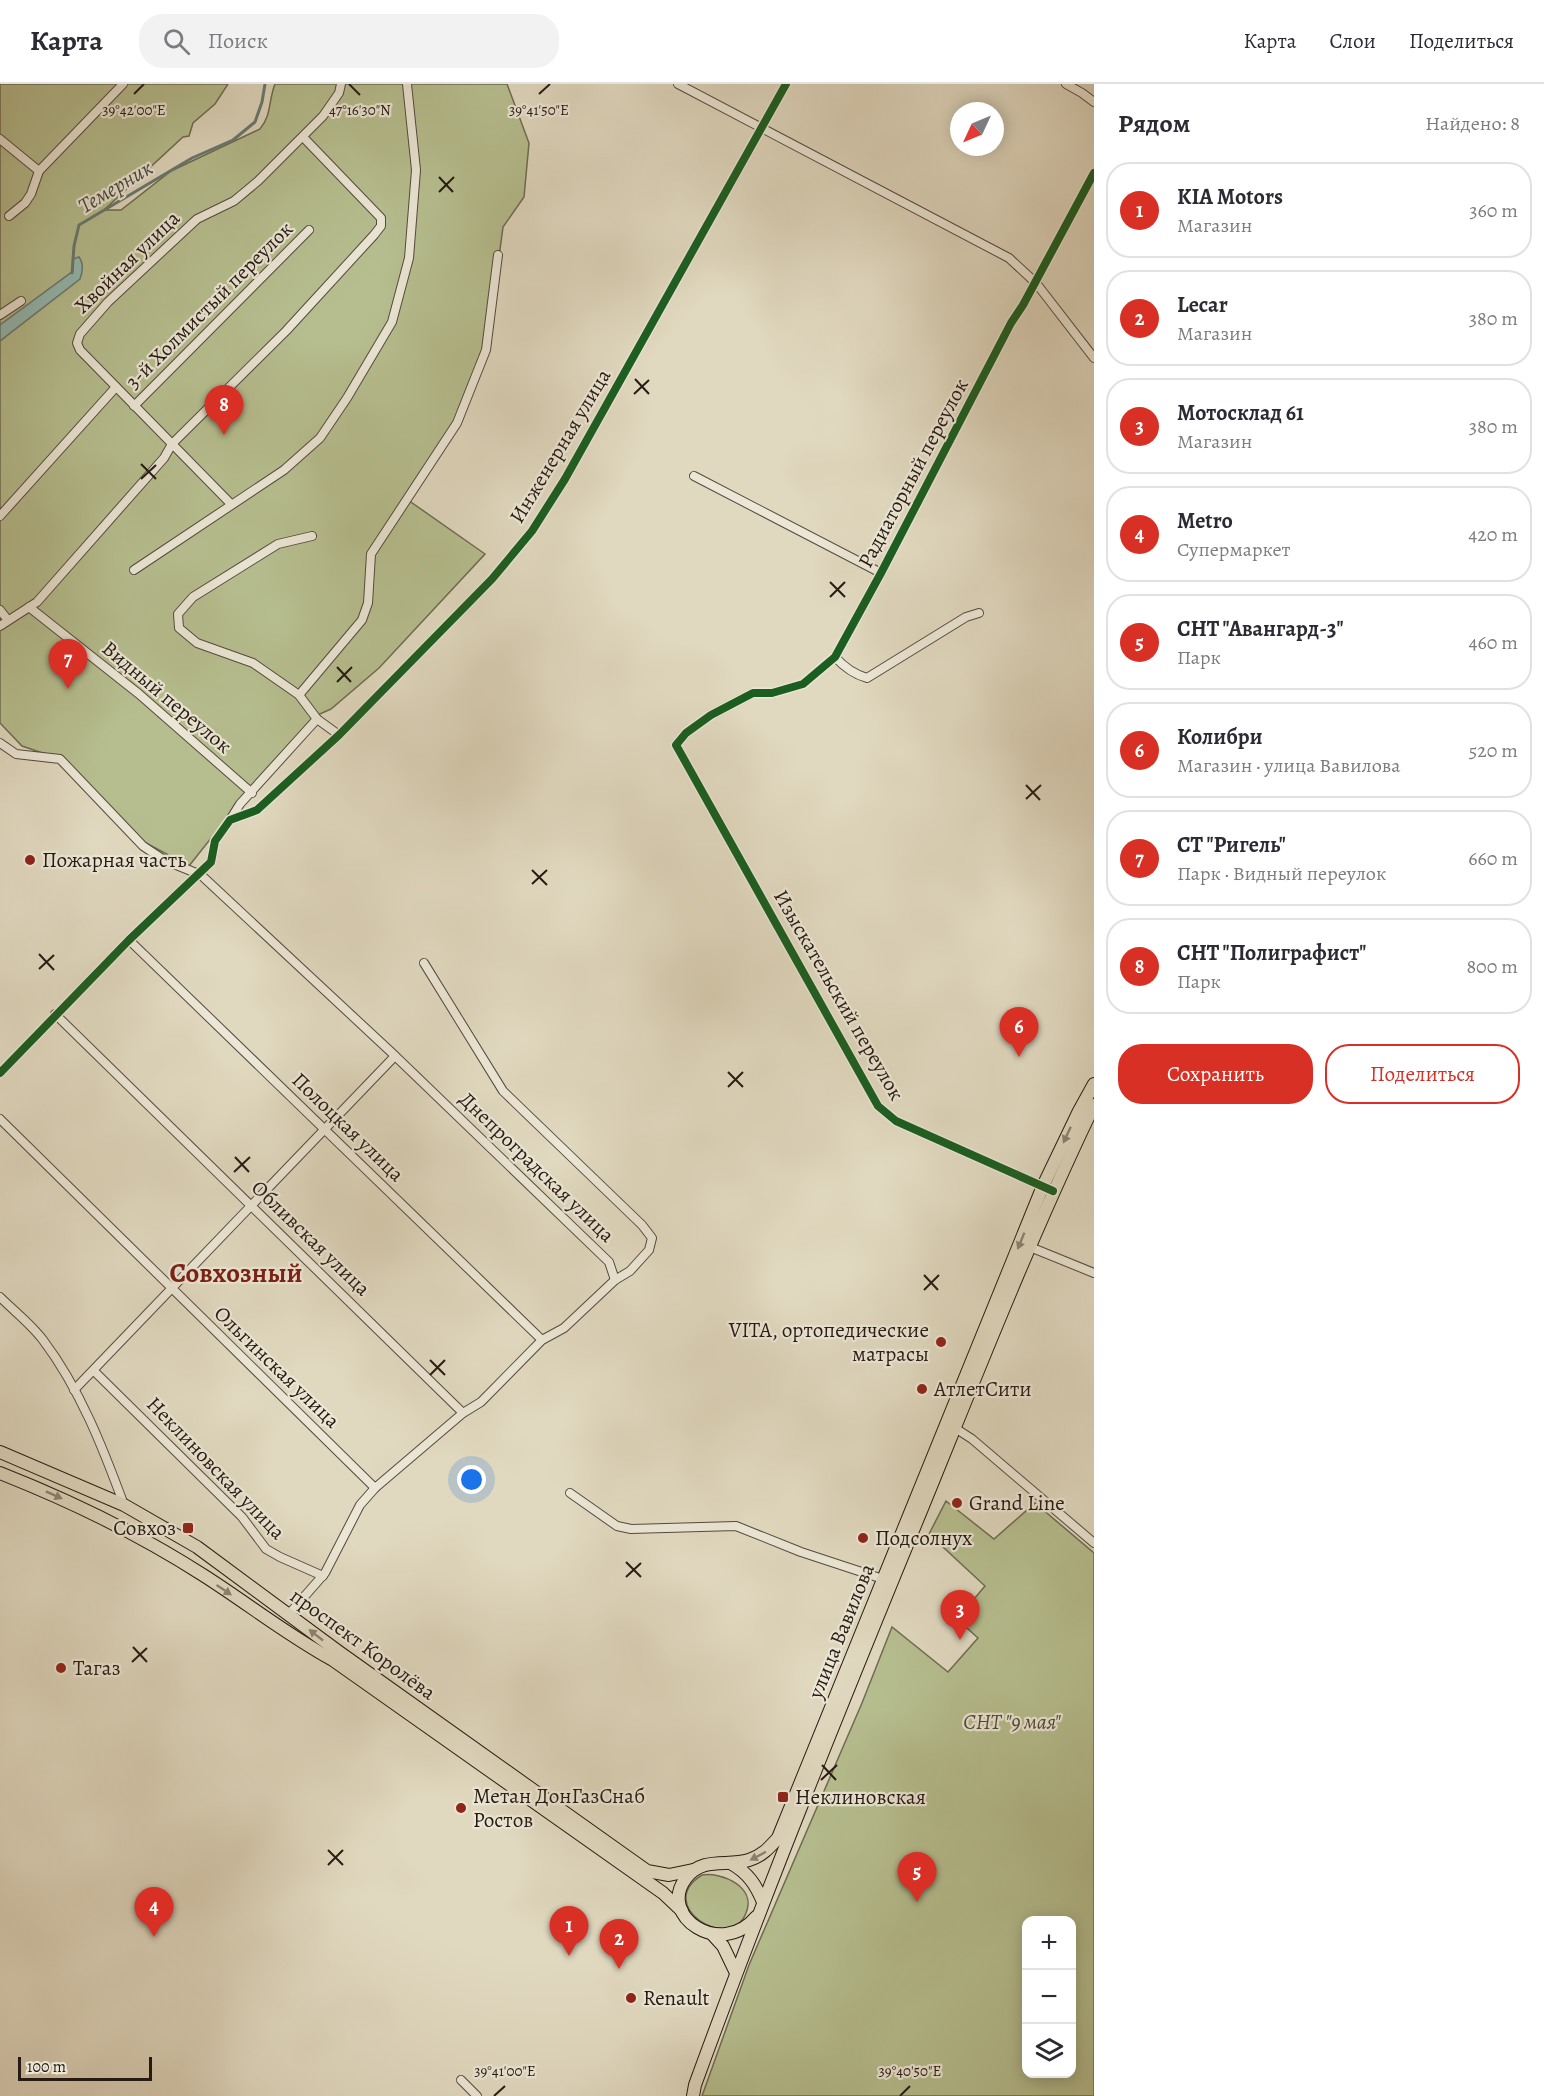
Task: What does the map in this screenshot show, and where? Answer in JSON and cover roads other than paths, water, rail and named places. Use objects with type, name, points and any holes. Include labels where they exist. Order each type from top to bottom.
[{"type":"main road","name":"улица Вавилова","points":[[693,1870],[704,1864],[719,1862],[732,1864],[750,1860],[765,1853],[778,1838],[883,1579],[1078,1113],[1094,1084]]},
{"type":"main road","name":"улица Вавилова","points":[[693,2096],[695,2085],[761,1908],[1030,1247],[1048,1189],[1094,1104]]},
{"type":"main road","name":"проспект Королёва","points":[[0,1452],[124,1505],[197,1547],[339,1652],[647,1871],[669,1875],[693,1870]]},
{"type":"main road","name":"проспект Королёва","points":[[0,1473],[51,1493],[119,1526],[203,1575],[305,1645],[341,1666],[663,1893],[682,1911]]},
{"type":"main road","points":[[732,1864],[749,1876],[757,1888],[761,1908]]},
{"type":"main road","points":[[693,1870],[680,1887],[679,1897],[682,1911],[689,1921],[713,1935],[723,1946],[736,1973]]},
{"type":"main road","name":"улица Вавилова","points":[[713,1935],[727,1935],[746,1927],[761,1908]]},
{"type":"street","points":[[9,216],[25,203],[31,194],[39,171],[123,84]]},
{"type":"street","name":"Хвойная улица","points":[[231,504],[80,350],[77,343],[80,334],[135,275],[197,219],[234,201],[303,137],[323,116],[339,93],[341,84]]},
{"type":"street","points":[[134,570],[284,470],[320,438],[347,398],[392,322],[409,258],[416,170],[407,84]]},
{"type":"street","points":[[678,84],[1009,258],[1036,282],[1094,358]]},
{"type":"street","name":"Инженерная улица","points":[[230,820],[256,810],[339,735],[492,579],[532,531],[565,479],[786,84]]},
{"type":"street","points":[[1066,84],[1094,102]]},
{"type":"street","points":[[0,626],[37,602],[164,458],[172,444],[286,331],[381,226],[381,218],[303,137]]},
{"type":"street","points":[[0,139],[39,171]]},
{"type":"street","name":"Радиаторный переулок","points":[[676,745],[686,733],[711,715],[753,693],[772,693],[803,684],[835,657],[1011,323],[1036,282],[1094,173]]},
{"type":"street","name":"3-й Холмистый переулок","points":[[134,406],[309,230]]},
{"type":"street","points":[[299,695],[362,620],[368,603],[371,554],[457,423],[486,350],[498,255]]},
{"type":"street","points":[[0,315],[21,302]]},
{"type":"street","name":"3-й Холмистый переулок","points":[[0,516],[116,387]]},
{"type":"street","name":"Радиаторный переулок","points":[[694,476],[881,573]]},
{"type":"street","points":[[312,536],[278,544],[193,597],[178,614],[179,628],[197,643],[253,663],[299,695],[317,719],[339,735]]},
{"type":"street","name":"Видный переулок","points":[[29,607],[140,694],[252,793]]},
{"type":"street","points":[[0,610],[8,620]]},
{"type":"street","points":[[835,657],[843,666],[867,678],[966,618],[979,613]]},
{"type":"street","points":[[0,1073],[129,940],[211,862],[215,841],[240,804],[317,719]]},
{"type":"street","points":[[0,743],[16,754],[60,759],[143,846],[164,860],[199,874]]},
{"type":"street","name":"Изыскательский переулок","points":[[676,745],[878,1106],[896,1121],[1048,1189]]},
{"type":"street","name":"Днепроградская улица","points":[[199,874],[395,1056],[609,1262],[615,1280],[630,1271],[649,1250],[652,1238],[642,1225],[503,1091],[424,963]]},
{"type":"street","name":"Полоцкая улица","points":[[129,940],[542,1340]]},
{"type":"street","name":"Обливская улица","points":[[55,1014],[463,1413]]},
{"type":"street","points":[[74,1390],[395,1056]]},
{"type":"street","name":"Ольгинская улица","points":[[0,1119],[375,1488]]},
{"type":"street","points":[[1030,1247],[1094,1273]]},
{"type":"street","points":[[289,1614],[323,1576],[360,1505],[375,1488],[463,1413],[481,1401],[542,1340],[564,1328],[615,1280]]},
{"type":"street","points":[[0,1298],[42,1338],[74,1390],[104,1451],[124,1505]]},
{"type":"street","name":"Неклиновская улица","points":[[94,1371],[242,1517],[266,1549],[323,1576]]},
{"type":"street","points":[[955,1428],[972,1439],[1094,1543]]},
{"type":"street","points":[[570,1493],[618,1526],[631,1529],[736,1526],[801,1552],[883,1579]]},
{"type":"street","points":[[461,2080],[477,2096]]},
{"type":"water","points":[[79,257],[82,262],[80,279],[0,341],[0,325],[73,271],[73,259]]},
{"type":"waterway","name":"Темерник","points":[[72,273],[74,246],[79,225],[192,158],[233,140],[255,122],[265,84]]},
{"type":"place","name":"СНТ \"Полиграфист\"","points":[[224,435]]},
{"type":"place","name":"СТ \"Ригель\"","points":[[68,689]]},
{"type":"place","name":"Пожарная часть","points":[[30,860]]},
{"type":"place","name":"Колибри","points":[[1019,1057]]},
{"type":"place","name":"VITA, ортопедические матрасы","points":[[941,1342]]},
{"type":"place","name":"АтлетСити","points":[[922,1389]]},
{"type":"place","name":"Grand Line","points":[[957,1503]]},
{"type":"place","name":"Совхоз","points":[[188,1528]]},
{"type":"place","name":"Подсолнух","points":[[863,1538]]},
{"type":"place","name":"Мотосклад 61","points":[[960,1640]]},
{"type":"place","name":"Тагаз","points":[[61,1668]]},
{"type":"place","name":"Неклиновская","points":[[783,1797]]},
{"type":"place","name":"Метан ДонГазСнаб Ростов","points":[[461,1808]]},
{"type":"place","name":"СНТ \"Авангард-3\"","points":[[917,1902]]},
{"type":"place","name":"Metro","points":[[154,1937]]},
{"type":"place","name":"KIA Motors","points":[[569,1956]]},
{"type":"place","name":"Lecar","points":[[619,1969]]},
{"type":"place","name":"Renault","points":[[631,1998]]},
{"type":"district","name":"Совхозный","points":[[236,1273]]},
{"type":"park label","name":"СНТ \"9 мая\"","points":[[1012,1722]]}]
